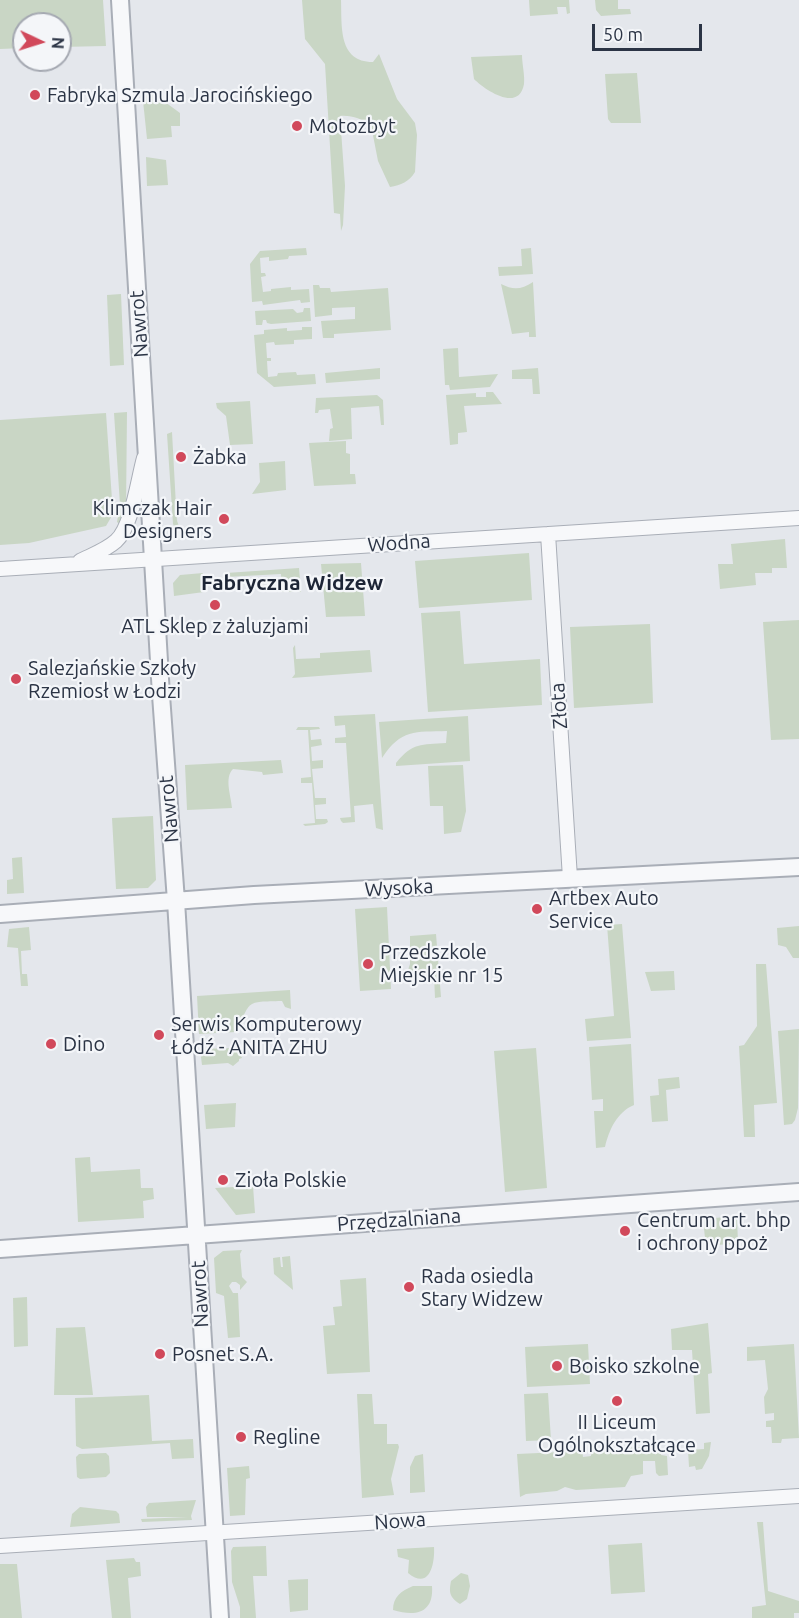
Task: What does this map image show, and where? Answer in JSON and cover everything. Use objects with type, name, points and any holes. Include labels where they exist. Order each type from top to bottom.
[{"type":"street","name":"Nawrot","points":[[118,5],[220,1618]]},
{"type":"street","points":[[73,564],[114,543],[124,531],[147,450]]},
{"type":"street","name":"Wodna","points":[[0,569],[799,518]]},
{"type":"street","name":"Złota","points":[[548,534],[570,878]]},
{"type":"street","name":"Wysoka","points":[[0,914],[176,901],[799,867]]},
{"type":"street","name":"Przędzalniana","points":[[0,1249],[799,1191]]},
{"type":"street","name":"Nowa","points":[[0,1546],[799,1496]]},
{"type":"green space","points":[[0,0],[103,0],[106,46],[72,47],[72,12],[12,12],[12,48],[0,49]]},
{"type":"green space","points":[[302,0],[341,0],[342,31],[348,49],[353,56],[373,62],[379,54],[397,99],[415,123],[417,135],[415,172],[404,182],[390,187],[378,161],[371,125],[356,118],[340,116],[345,186],[341,231],[340,214],[334,213],[325,64],[305,39]]},
{"type":"green space","points":[[529,0],[569,0],[570,13],[567,14],[566,7],[557,7],[558,14],[530,16]]},
{"type":"green space","points":[[595,0],[618,0],[618,9],[630,9],[631,14],[601,16],[596,10]]},
{"type":"green space","points":[[522,55],[524,84],[521,93],[516,97],[509,98],[493,93],[474,79],[471,57]]},
{"type":"green space","points":[[637,73],[641,123],[611,123],[608,119],[605,74]]},
{"type":"green space","points":[[142,91],[150,91],[180,113],[180,126],[171,126],[172,137],[147,139]]},
{"type":"green space","points":[[146,157],[166,160],[168,185],[147,186]]},
{"type":"green space","points":[[306,248],[307,255],[289,256],[288,259],[269,261],[269,257],[260,258],[261,273],[265,273],[266,276],[261,277],[263,292],[291,287],[291,290],[309,289],[310,302],[301,303],[300,300],[263,305],[262,301],[252,302],[250,264],[260,251]]},
{"type":"green space","points":[[531,248],[533,274],[499,276],[498,267],[522,266],[521,249]]},
{"type":"green space","points":[[533,282],[536,337],[529,337],[529,332],[512,334],[501,284],[517,288],[525,287]]},
{"type":"green space","points":[[313,285],[330,288],[331,292],[388,288],[391,330],[334,334],[334,338],[323,338],[321,321],[355,319],[355,307],[332,308],[332,315],[315,317]]},
{"type":"green space","points":[[121,294],[124,365],[110,366],[107,295]]},
{"type":"green space","points":[[304,308],[310,308],[311,321],[271,324],[263,320],[262,325],[256,325],[255,311],[293,309],[297,313],[303,312]]},
{"type":"green space","points":[[302,327],[312,327],[312,339],[294,340],[294,344],[266,343],[267,358],[271,358],[271,361],[267,361],[268,377],[277,376],[278,373],[315,374],[316,384],[274,387],[257,373],[254,335],[264,334],[264,330],[287,328],[287,331],[302,330]]},
{"type":"green space","points":[[458,348],[459,377],[498,374],[490,387],[450,390],[449,385],[445,385],[443,349]]},
{"type":"green space","points":[[380,368],[380,379],[326,383],[325,373]]},
{"type":"green space","points":[[538,368],[540,394],[533,394],[532,379],[512,379],[512,370]]},
{"type":"green space","points":[[486,392],[493,392],[502,404],[464,406],[467,432],[458,433],[458,444],[450,445],[446,395],[476,393],[476,397],[486,397]]},
{"type":"green space","points":[[377,395],[383,400],[384,425],[381,425],[379,406],[351,408],[352,439],[329,441],[330,429],[333,428],[330,409],[319,410],[315,413],[316,398]]},
{"type":"green space","points":[[250,401],[253,444],[230,445],[226,416],[217,408],[216,403]]},
{"type":"green space","points":[[127,412],[126,509],[122,526],[117,522],[120,505],[114,413]]},
{"type":"green space","points":[[106,413],[113,514],[106,526],[29,543],[0,545],[0,420]]},
{"type":"green space","points":[[172,432],[176,506],[179,507],[177,519],[183,530],[175,528],[173,524],[167,434]]},
{"type":"green space","points":[[346,441],[346,453],[350,454],[350,474],[355,474],[356,484],[314,486],[309,443]]},
{"type":"green space","points":[[285,461],[286,490],[252,494],[260,482],[259,463]]},
{"type":"green space","points":[[785,539],[787,568],[772,568],[772,573],[755,573],[756,585],[720,589],[718,564],[733,564],[731,544]]},
{"type":"green space","points":[[529,553],[532,600],[419,608],[415,561]]},
{"type":"green space","points":[[361,563],[365,616],[326,617],[321,564]]},
{"type":"green space","points":[[299,568],[301,592],[282,592],[281,574],[226,577],[226,573]]},
{"type":"green space","points":[[203,573],[204,592],[174,596],[173,583],[180,575]]},
{"type":"green space","points":[[460,611],[464,664],[540,659],[542,705],[428,712],[421,613]]},
{"type":"green space","points":[[799,620],[799,739],[771,740],[763,622]]},
{"type":"green space","points":[[650,624],[653,703],[574,708],[570,627]]},
{"type":"green space","points":[[295,645],[296,659],[320,658],[320,653],[370,650],[372,672],[292,678],[295,674],[293,648]]},
{"type":"green space","points":[[375,714],[383,830],[376,828],[373,804],[354,806],[355,822],[343,823],[340,818],[351,817],[346,743],[335,743],[335,738],[346,737],[345,725],[335,726],[334,716]]},
{"type":"green space","points":[[468,716],[470,761],[396,766],[402,756],[413,748],[446,743],[447,731],[417,732],[402,737],[382,758],[379,722]]},
{"type":"green space","points":[[298,727],[319,727],[320,729],[310,730],[311,740],[321,739],[322,745],[311,747],[312,761],[323,760],[323,768],[312,769],[315,798],[326,798],[326,804],[315,805],[316,819],[327,819],[328,822],[325,824],[305,826],[303,824],[315,823],[312,783],[301,783],[301,778],[311,777],[308,730],[296,730]]},
{"type":"green space","points":[[281,760],[283,773],[263,775],[262,772],[233,769],[228,782],[232,808],[187,810],[185,765]]},
{"type":"green space","points":[[463,765],[466,811],[461,832],[444,834],[443,806],[430,806],[428,766]]},
{"type":"green space","points":[[153,816],[156,880],[148,888],[116,889],[112,818]]},
{"type":"green space","points":[[22,857],[24,893],[7,894],[7,880],[13,879],[12,858]]},
{"type":"green space","points":[[387,907],[391,989],[360,991],[355,909]]},
{"type":"green space","points":[[622,924],[631,1038],[587,1041],[585,1019],[614,1016],[607,925]]},
{"type":"green space","points":[[799,926],[799,958],[793,958],[786,947],[778,945],[777,928]]},
{"type":"green space","points":[[29,927],[31,950],[21,951],[22,974],[27,974],[28,986],[21,986],[18,948],[7,947],[9,929]]},
{"type":"green space","points":[[436,934],[441,997],[435,998],[434,976],[405,979],[410,964],[410,936]]},
{"type":"green space","points":[[756,964],[766,964],[777,1103],[754,1105],[755,1137],[744,1137],[739,1046],[744,1045],[757,1026]]},
{"type":"green space","points":[[674,971],[675,990],[651,991],[645,972]]},
{"type":"green space","points":[[290,990],[291,1009],[285,1007],[282,1001],[255,1003],[248,1008],[236,1032],[199,1034],[197,996]]},
{"type":"green space","points":[[799,1029],[798,1108],[792,1124],[784,1125],[778,1031]]},
{"type":"green space","points":[[631,1044],[634,1105],[618,1117],[605,1147],[596,1148],[594,1111],[603,1111],[603,1099],[592,1100],[589,1047]]},
{"type":"green space","points":[[233,1048],[242,1058],[233,1066],[228,1063],[202,1065],[200,1049]]},
{"type":"green space","points":[[536,1048],[547,1188],[505,1192],[494,1051]]},
{"type":"green space","points":[[679,1077],[680,1088],[666,1090],[668,1121],[652,1122],[650,1096],[659,1095],[658,1079]]},
{"type":"green space","points":[[236,1103],[235,1127],[206,1129],[204,1105]]},
{"type":"green space","points":[[90,1157],[91,1172],[140,1169],[141,1188],[153,1188],[154,1199],[143,1201],[144,1218],[78,1222],[75,1158]]},
{"type":"green space","points":[[253,1186],[255,1213],[236,1215],[215,1188]]},
{"type":"green space","points":[[737,1216],[738,1244],[713,1245],[705,1238],[703,1219]]},
{"type":"green space","points":[[242,1250],[240,1254],[242,1277],[247,1282],[240,1290],[240,1285],[236,1282],[232,1282],[229,1286],[233,1293],[238,1293],[240,1337],[228,1338],[224,1296],[216,1293],[214,1258],[223,1251]]},
{"type":"green space","points":[[290,1256],[293,1290],[274,1274],[273,1258],[280,1257],[281,1267],[283,1267],[282,1257]]},
{"type":"green space","points":[[366,1278],[370,1372],[327,1374],[323,1326],[335,1325],[333,1307],[342,1306],[340,1280]]},
{"type":"green space","points":[[27,1297],[28,1346],[14,1347],[13,1298]]},
{"type":"green space","points":[[708,1323],[712,1373],[708,1374],[710,1413],[696,1414],[692,1350],[672,1350],[671,1329]]},
{"type":"green space","points":[[85,1327],[93,1395],[54,1395],[56,1328]]},
{"type":"green space","name":"Boisko szkolne","points":[[588,1344],[590,1384],[527,1387],[525,1347]]},
{"type":"green space","points":[[794,1344],[799,1438],[782,1439],[781,1443],[772,1443],[771,1427],[766,1427],[766,1421],[774,1420],[774,1413],[765,1414],[764,1397],[768,1389],[765,1360],[747,1361],[747,1347]]},
{"type":"green space","name":"Boisko szkolne","points":[[548,1393],[551,1440],[526,1441],[524,1394]]},
{"type":"green space","points":[[357,1394],[372,1394],[374,1424],[387,1424],[387,1444],[398,1444],[391,1479],[394,1495],[362,1498]]},
{"type":"green space","points":[[149,1395],[152,1441],[193,1439],[194,1458],[172,1459],[170,1443],[82,1449],[76,1446],[75,1398]]},
{"type":"green space","points":[[711,1442],[709,1456],[702,1469],[696,1470],[695,1466],[689,1467],[688,1450],[704,1449],[704,1443]]},
{"type":"green space","points":[[661,1446],[661,1455],[667,1456],[668,1475],[659,1476],[656,1473],[655,1461],[643,1461],[643,1474],[631,1476],[625,1487],[576,1490],[565,1487],[557,1491],[526,1494],[520,1497],[517,1454],[582,1451],[583,1457],[591,1456],[591,1450]]},
{"type":"green space","points":[[106,1453],[109,1456],[110,1473],[106,1477],[80,1479],[77,1477],[76,1457],[79,1454]]},
{"type":"green space","points":[[423,1454],[425,1492],[410,1493],[410,1467],[415,1456]]},
{"type":"green space","points":[[249,1466],[250,1478],[246,1479],[245,1515],[230,1516],[227,1468]]},
{"type":"green space","points":[[196,1500],[192,1520],[142,1522],[141,1519],[188,1517],[147,1517],[146,1507],[149,1503]]},
{"type":"green space","points":[[80,1507],[116,1511],[119,1514],[120,1523],[70,1527],[72,1514]]},
{"type":"green space","points":[[757,1522],[763,1522],[768,1591],[799,1601],[799,1613],[794,1613],[794,1618],[752,1618],[752,1607],[766,1605]]},
{"type":"green space","points":[[642,1543],[645,1592],[611,1594],[608,1545]]},
{"type":"green space","points":[[266,1546],[267,1576],[253,1576],[256,1618],[240,1618],[240,1607],[232,1582],[231,1551],[233,1547]]},
{"type":"green space","points":[[434,1547],[430,1573],[421,1579],[408,1573],[409,1560],[398,1557],[397,1549]]},
{"type":"green space","points":[[134,1558],[136,1562],[140,1562],[141,1576],[128,1578],[131,1618],[112,1618],[106,1560]]},
{"type":"green space","points":[[0,1564],[17,1564],[22,1618],[0,1618]]},
{"type":"green space","points":[[461,1573],[468,1575],[470,1586],[467,1599],[460,1604],[452,1597],[450,1588],[451,1581]]},
{"type":"green space","points":[[308,1579],[308,1610],[290,1612],[288,1580]]},
{"type":"green space","points":[[413,1586],[432,1586],[432,1595],[427,1607],[416,1613],[393,1610],[394,1601],[398,1595]]},
{"type":"place","name":"Fabryka Szmula Jarocińskiego","points":[[35,95]]},
{"type":"place","name":"Motozbyt","points":[[297,126]]},
{"type":"place","name":"Żabka","points":[[181,457]]},
{"type":"place","name":"Klimczak Hair Designers","points":[[224,519]]},
{"type":"place","name":"ATL Sklep z żaluzjami","points":[[215,605]]},
{"type":"place","name":"Salezjańskie Szkoły Rzemiosł w Łodzi","points":[[16,679]]},
{"type":"place","name":"Artbex Auto Service","points":[[537,909]]},
{"type":"place","name":"Przedszkole Miejskie nr 15","points":[[368,964]]},
{"type":"place","name":"Serwis Komputerowy Łódź - ANITA ZHU","points":[[159,1035]]},
{"type":"place","name":"Dino","points":[[51,1044]]},
{"type":"place","name":"Zioła Polskie","points":[[223,1180]]},
{"type":"place","name":"Centrum art. bhp i ochrony ppoż","points":[[625,1231]]},
{"type":"place","name":"Rada osiedla Stary Widzew","points":[[409,1287]]},
{"type":"place","name":"Posnet S.A.","points":[[160,1354]]},
{"type":"place","name":"Boisko szkolne","points":[[557,1366]]},
{"type":"place","name":"II Liceum Ogólnokształcące","points":[[617,1401]]},
{"type":"place","name":"Regline","points":[[241,1437]]},
{"type":"district","name":"Fabryczna Widzew","points":[[292,583]]}]
